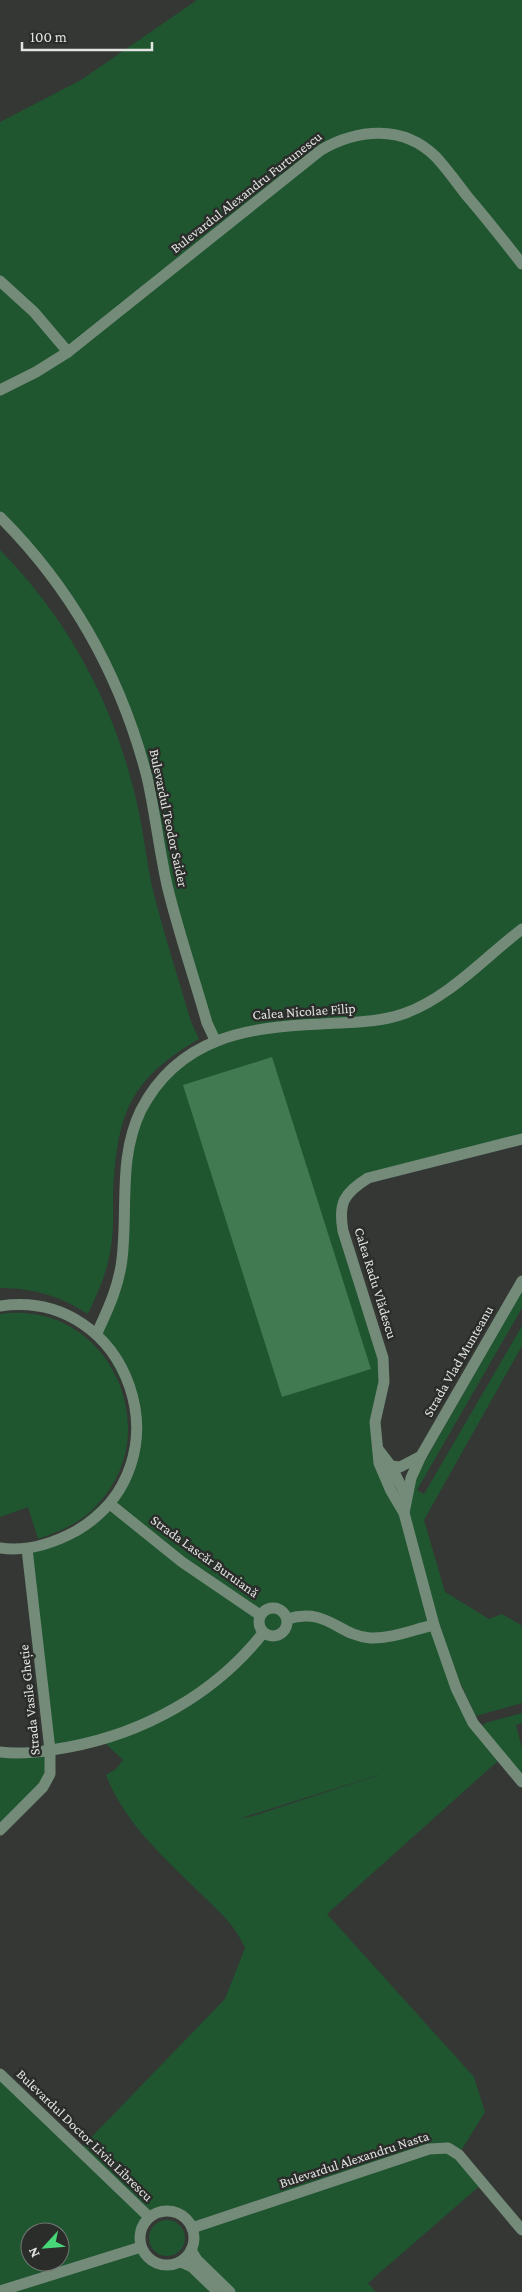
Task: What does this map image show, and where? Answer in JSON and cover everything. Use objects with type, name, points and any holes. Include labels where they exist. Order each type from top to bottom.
[{"type":"street","name":"Bulevardul Alexandru Furtunescu","points":[[0,390],[36,372],[68,352],[321,150],[340,140],[362,133],[399,135],[416,143],[435,156],[522,264]]},
{"type":"street","points":[[0,281],[34,312],[68,352]]},
{"type":"street","name":"Bulevardul Teodor Saider","points":[[0,517],[46,567],[95,641],[114,679],[137,743],[147,779],[167,887],[207,1023],[215,1040]]},
{"type":"street","name":"Calea Nicolae Filip","points":[[97,1333],[115,1294],[120,1269],[129,1143],[136,1123],[148,1100],[169,1073],[194,1052],[215,1040],[268,1027],[352,1023],[401,1015],[435,999],[522,929]]},
{"type":"street","name":"Calea Radu Vlădescu","points":[[522,1139],[368,1178],[356,1186],[342,1203],[340,1215],[343,1231],[383,1358],[384,1382],[376,1422],[378,1463],[387,1470],[404,1513],[434,1625],[456,1688],[472,1724],[522,1782]]},
{"type":"street","name":"Strada Vlad Munteanu","points":[[421,1456],[522,1281]]},
{"type":"street","points":[[0,1306],[44,1309],[61,1314],[97,1333],[122,1367],[132,1390],[137,1412],[137,1438],[132,1463],[110,1504],[89,1523],[62,1539],[27,1549],[0,1548]]},
{"type":"street","points":[[387,1470],[400,1467],[421,1456]]},
{"type":"street","name":"Calea Radu Vlădescu","points":[[404,1513],[406,1480],[421,1456]]},
{"type":"street","points":[[387,1470],[406,1480]]},
{"type":"street","name":"Strada Lascăr Buruiană","points":[[110,1504],[182,1562],[260,1615]]},
{"type":"street","name":"Strada Vasile Gheție","points":[[0,1830],[43,1788],[50,1774],[50,1750],[27,1549]]},
{"type":"street","points":[[273,1607],[282,1611],[286,1619],[285,1629],[281,1634],[269,1636],[259,1626],[260,1615],[265,1609],[273,1607]]},
{"type":"street","points":[[286,1619],[302,1615],[321,1617],[356,1634],[370,1638],[434,1625]]},
{"type":"street","points":[[0,1752],[50,1750],[103,1740],[174,1709],[229,1668],[264,1633]]},
{"type":"street","name":"Bulevardul Doctor Liviu Librescu","points":[[0,2074],[149,2217]]},
{"type":"street","name":"Bulevardul Alexandru Nasta","points":[[192,2228],[363,2170],[429,2149],[443,2147],[452,2149],[459,2154],[522,2230]]},
{"type":"street","points":[[163,2211],[173,2211],[187,2219],[192,2228],[194,2237],[191,2250],[181,2262],[172,2265],[158,2264],[149,2259],[141,2247],[139,2236],[142,2227],[149,2217],[163,2211]]},
{"type":"street","points":[[0,2291],[141,2247]]},
{"type":"street","points":[[191,2250],[197,2260],[230,2292]]},
{"type":"street","points":[[181,2262],[192,2267],[218,2292]]},
{"type":"green space","points":[[197,0],[522,0],[522,1139],[356,1186],[340,1215],[383,1358],[375,1422],[391,1491],[456,1688],[500,1759],[327,1914],[474,2077],[485,2112],[459,2154],[483,2183],[368,2283],[376,2292],[0,2292],[0,2074],[79,2150],[225,1999],[245,1948],[236,1931],[225,1918],[159,1852],[123,1809],[106,1775],[116,1769],[123,1760],[103,1741],[51,1750],[50,1774],[0,1830],[0,1752],[50,1750],[27,1549],[62,1539],[121,1486],[137,1412],[97,1333],[115,1294],[129,1143],[157,1087],[215,1040],[167,887],[147,779],[95,641],[0,517],[0,122],[81,80]],"holes":[[[379,1775],[253,1816],[238,1819]],[[168,2211],[180,2215],[188,2222],[193,2231],[194,2241],[191,2251],[185,2259],[177,2264],[165,2266],[154,2263],[146,2256],[141,2248],[140,2238],[142,2228],[147,2220],[156,2214]]]},
{"type":"green space","points":[[0,550],[46,603],[66,632],[84,662],[113,724],[134,791],[158,911],[191,1022],[199,1039],[156,1070],[141,1086],[130,1103],[118,1144],[110,1255],[102,1281],[88,1314],[67,1302],[46,1294],[12,1288],[0,1288]]},
{"type":"green space","points":[[272,1057],[371,1369],[282,1397],[183,1085]]},
{"type":"green space","points":[[522,1291],[522,1308],[417,1490],[424,1494],[522,1326],[522,1346],[424,1520],[445,1592],[489,1619],[502,1614],[521,1625],[522,1703],[476,1716],[451,1664],[408,1516],[410,1496],[419,1471]]},
{"type":"green space","points":[[0,1314],[38,1315],[71,1327],[98,1349],[116,1377],[127,1409],[127,1444],[116,1477],[94,1508],[82,1519],[38,1539],[28,1507],[0,1517]]},
{"type":"green space","points":[[522,1713],[522,1723],[516,1725],[522,1748],[522,1778],[480,1728],[485,1723]]},
{"type":"green space","points":[[167,2220],[179,2226],[185,2238],[179,2250],[167,2256],[155,2250],[149,2238],[155,2226]]}]
